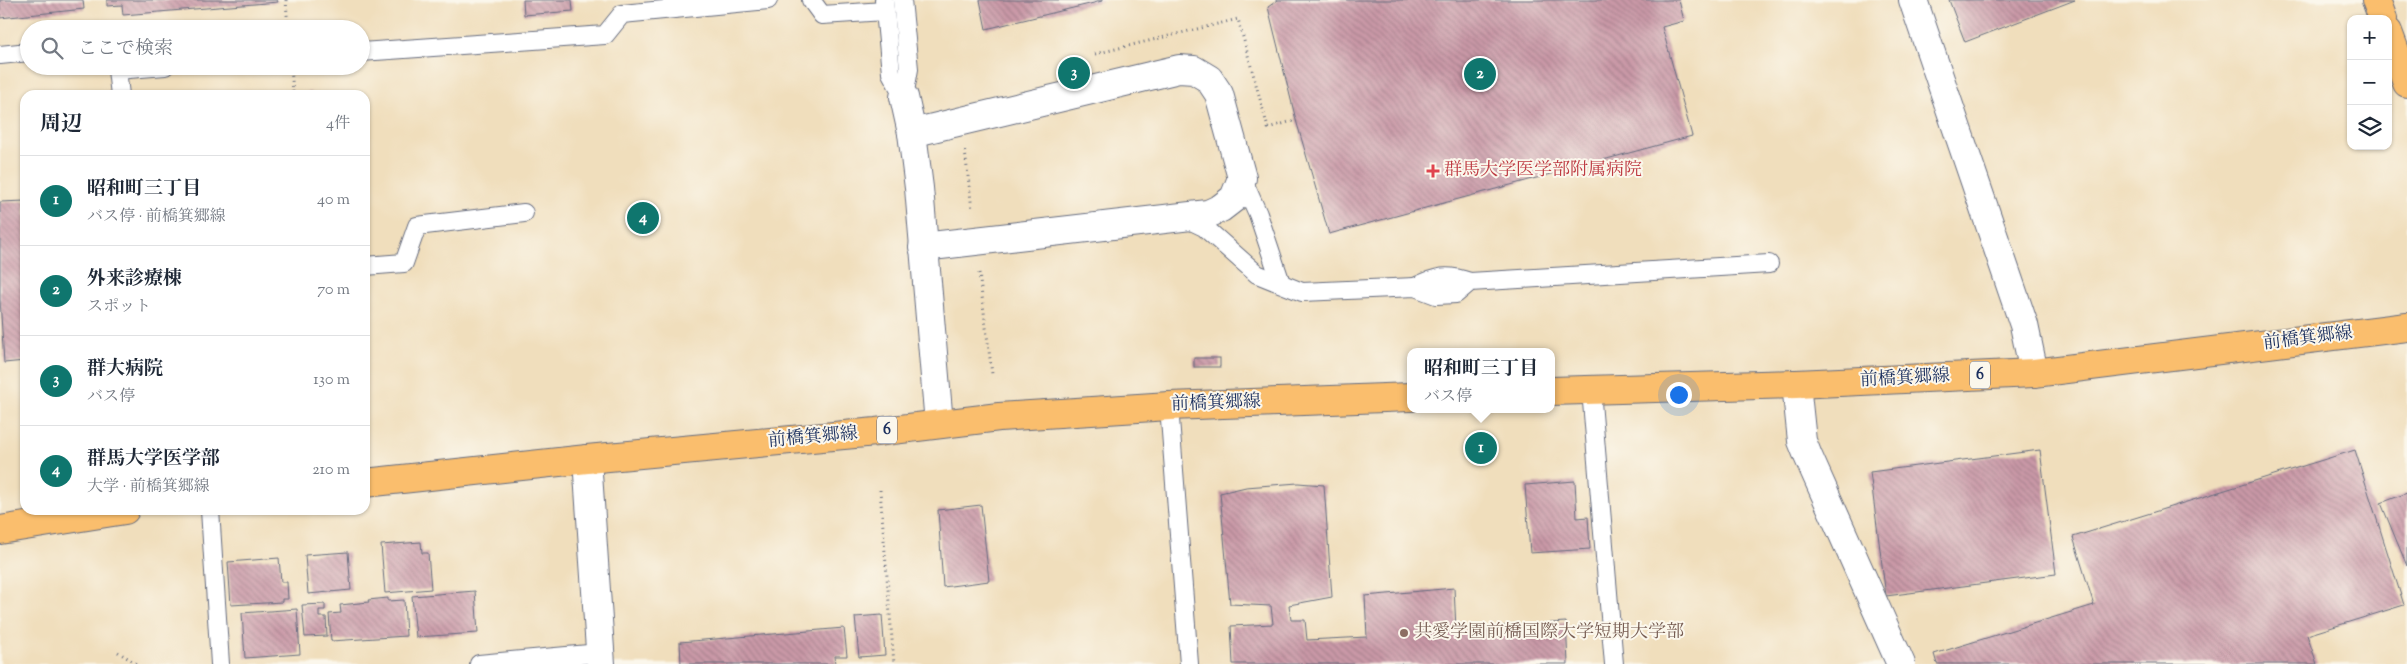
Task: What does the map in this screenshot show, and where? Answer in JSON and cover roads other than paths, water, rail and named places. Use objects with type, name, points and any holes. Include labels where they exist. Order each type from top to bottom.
[{"type":"main road","points":[[2376,0],[2382,15]]},
{"type":"main road","points":[[2392,43],[2407,83]]},
{"type":"main road","name":"前橋箕郷線","points":[[1555,391],[1796,384],[2034,373],[2407,327]]},
{"type":"main road","name":"前橋箕郷線","points":[[370,482],[999,417],[1169,406],[1407,396]]},
{"type":"main road","points":[[0,530],[94,515]]},
{"type":"street","points":[[1913,0],[2024,325],[2034,373]]},
{"type":"street","points":[[912,133],[1179,69],[1194,70],[1209,79],[1219,94],[1242,178],[1234,198],[1221,208],[1208,214],[923,247]]},
{"type":"street","points":[[904,97],[912,133],[939,424]]},
{"type":"street","points":[[1796,384],[1802,441],[1901,664]]},
{"type":"street","points":[[586,459],[600,658]]},
{"type":"lane","points":[[370,51],[605,35],[622,14],[768,0]]},
{"type":"lane","points":[[811,0],[822,15],[884,5],[891,73],[904,97]]},
{"type":"lane","points":[[902,0],[909,69],[904,97]]},
{"type":"lane","points":[[0,56],[20,53]]},
{"type":"lane","points":[[116,75],[119,90]]},
{"type":"lane","points":[[1242,178],[1258,214],[1281,283]]},
{"type":"lane","points":[[370,266],[404,263],[417,226],[524,213]]},
{"type":"lane","points":[[1184,218],[1204,227],[1257,274],[1302,292],[1415,287],[1433,278],[1454,277],[1470,282],[1768,264]]},
{"type":"lane","points":[[1591,390],[1614,664]]},
{"type":"lane","points":[[1169,406],[1189,664]]},
{"type":"lane","points":[[210,515],[220,664]]},
{"type":"lane","points":[[479,664],[600,658]]},
{"type":"place","name":"群大病院","points":[[1074,73]]},
{"type":"place","name":"外来診療棟","points":[[1480,74]]},
{"type":"place","name":"群馬大学医学部附属病院","points":[[1433,171]]},
{"type":"place","name":"群馬大学医学部","points":[[643,218]]},
{"type":"place","name":"昭和町三丁目","points":[[1481,448]]},
{"type":"place","name":"共愛学園前橋国際大学短期大学部","points":[[1404,633]]}]
